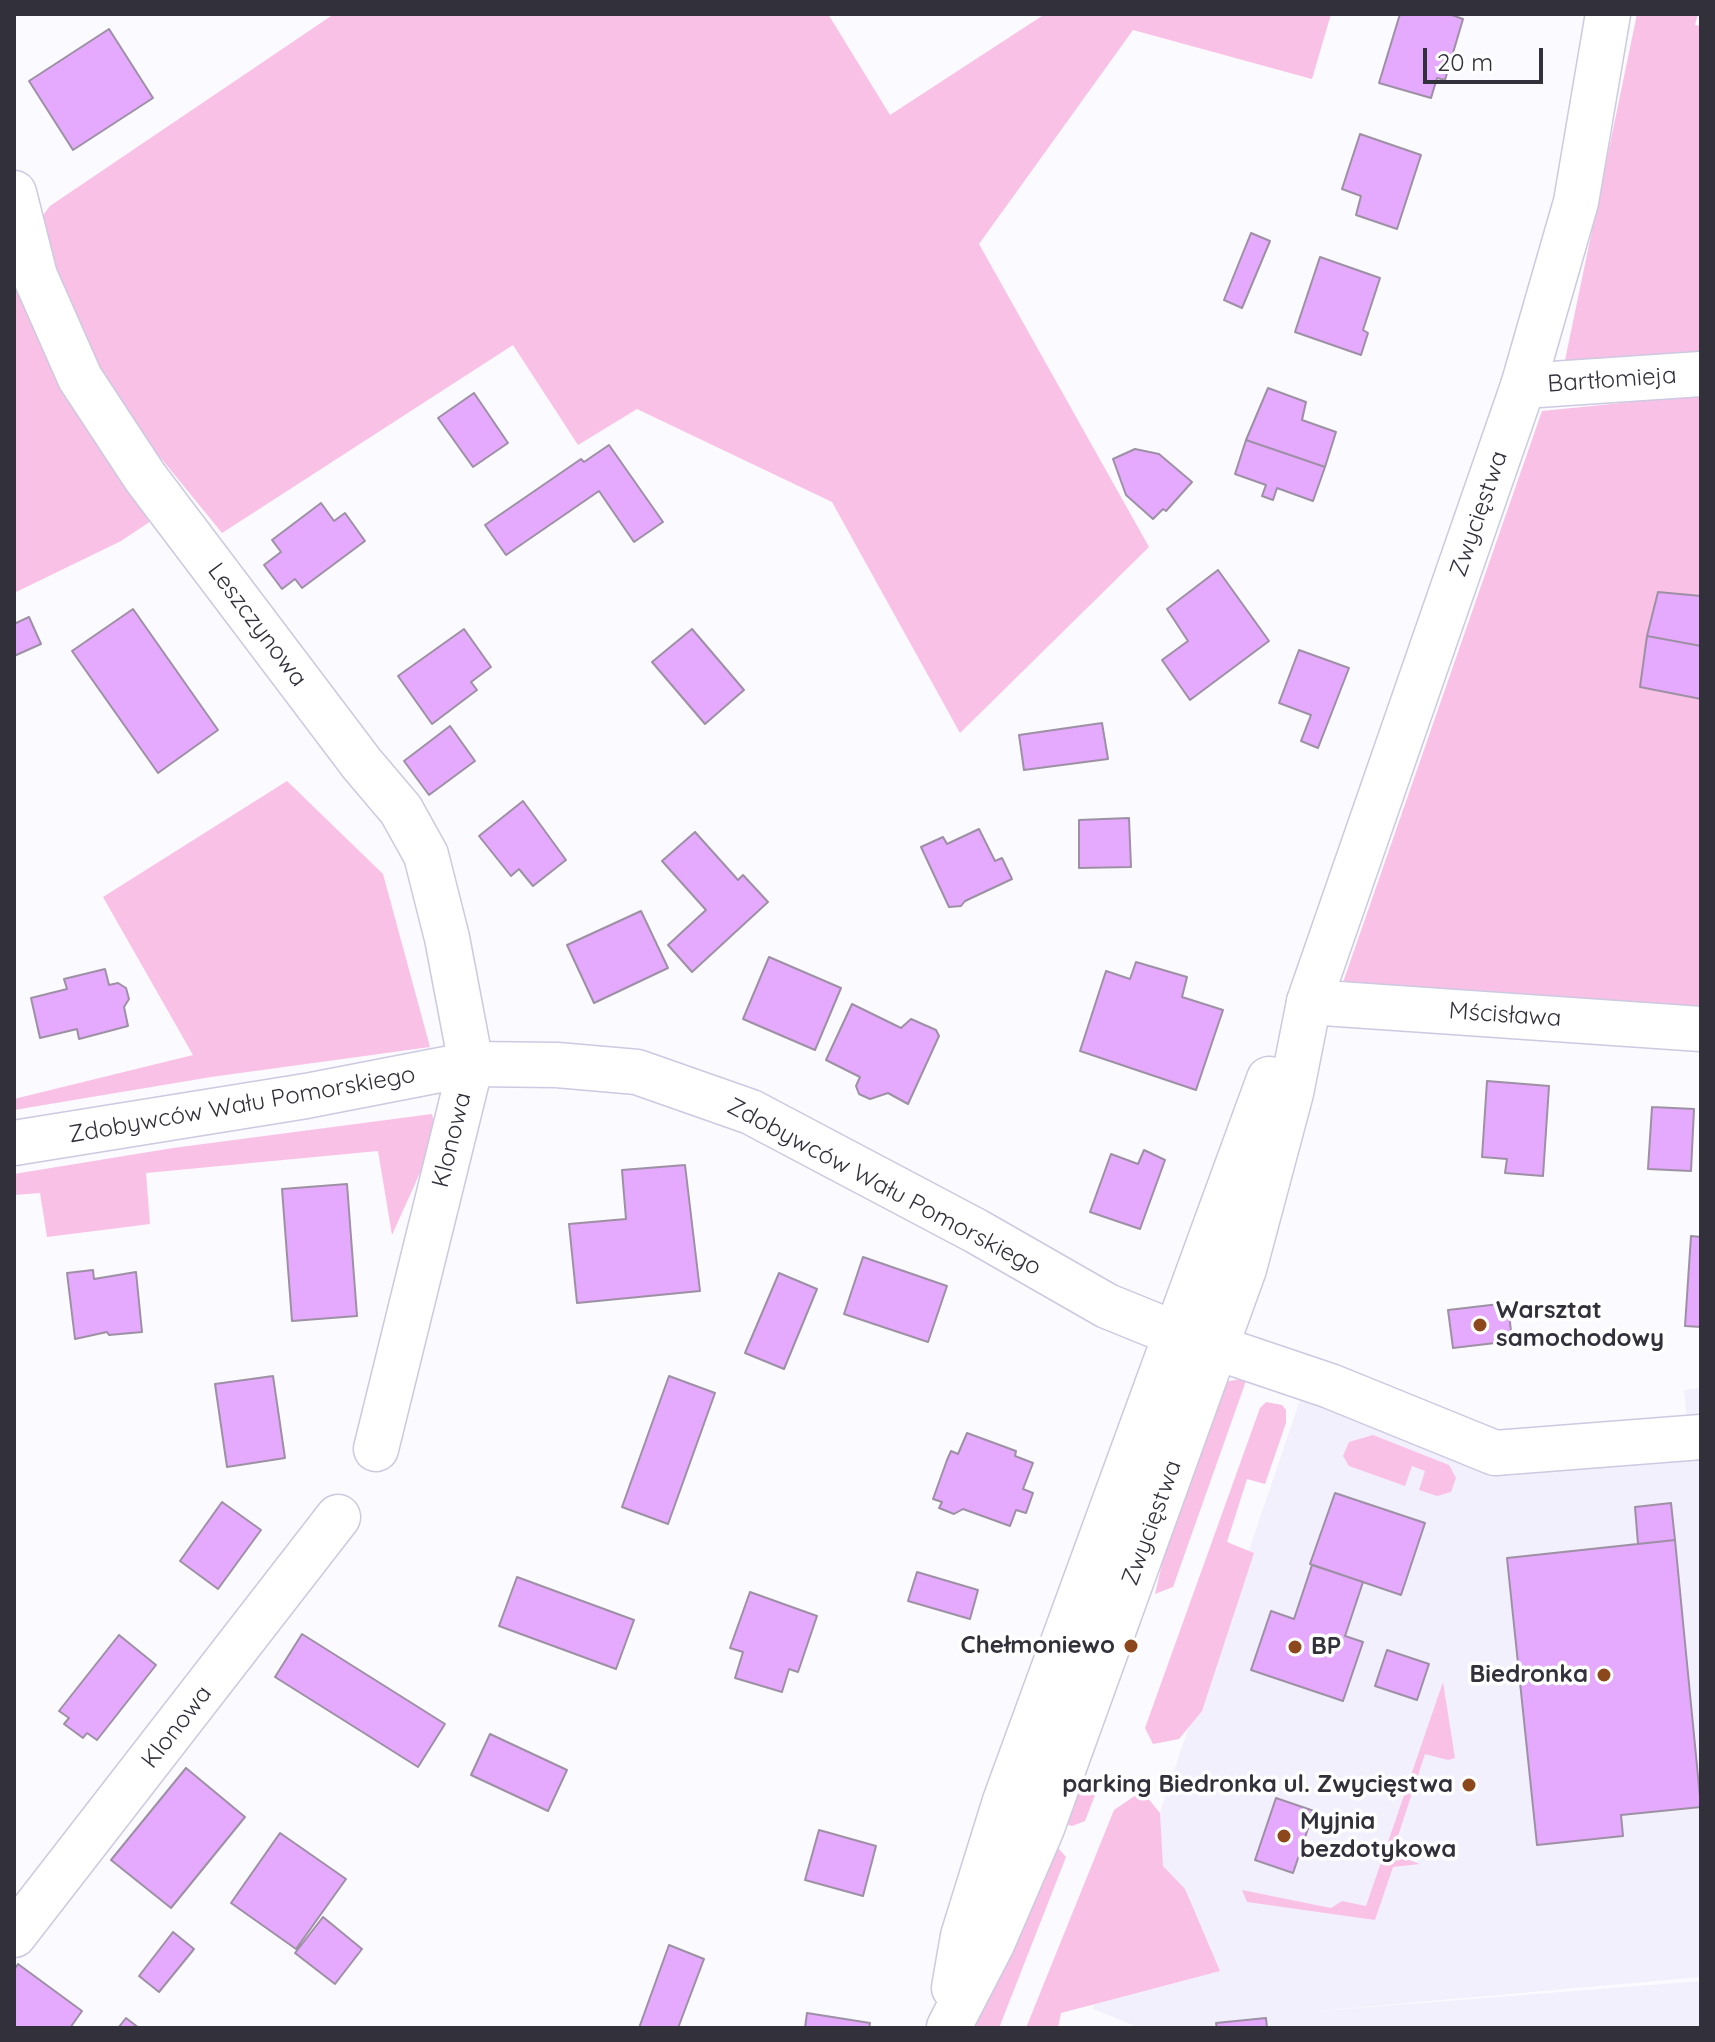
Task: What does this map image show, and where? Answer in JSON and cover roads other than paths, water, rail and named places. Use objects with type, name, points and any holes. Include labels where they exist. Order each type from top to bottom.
[{"type":"street","name":"Zwycięstwa","points":[[948,2028],[992,1944],[1042,1828],[1073,1741],[1196,1340],[1266,1085],[1309,1002],[1523,386],[1576,202],[1608,14]]},
{"type":"street","name":"Leszczynowa","points":[[14,193],[35,276],[80,378],[145,477],[362,764],[401,810],[426,855],[447,938],[471,1064]]},
{"type":"street","name":"Bartłomieja","points":[[1523,386],[1701,374]]},
{"type":"street","name":"Mścisława","points":[[1309,1002],[1701,1029]]},
{"type":"street","name":"Zdobywców Wału Pomorskiego","points":[[14,1143],[291,1099],[471,1064],[557,1065],[637,1072],[751,1112],[976,1231],[1107,1306],[1330,1386],[1495,1453],[1701,1437]]},
{"type":"street","name":"Klonowa","points":[[376,1449],[471,1064]]},
{"type":"street","name":"Zwycięstwa","points":[[948,2028],[963,1936],[1031,1727],[1196,1340]]},
{"type":"street","name":"Klonowa","points":[[14,1935],[338,1517]]},
{"type":"place","name":"Warsztat samochodowy","points":[[1480,1325]]},
{"type":"place","name":"Chełmoniewo","points":[[1131,1646]]},
{"type":"place","name":"BP","points":[[1295,1647]]},
{"type":"place","name":"Biedronka","points":[[1604,1675]]},
{"type":"place","name":"parking Biedronka ul. Zwycięstwa","points":[[1469,1785]]},
{"type":"place","name":"Myjnia bezdotykowa","points":[[1284,1836]]}]
